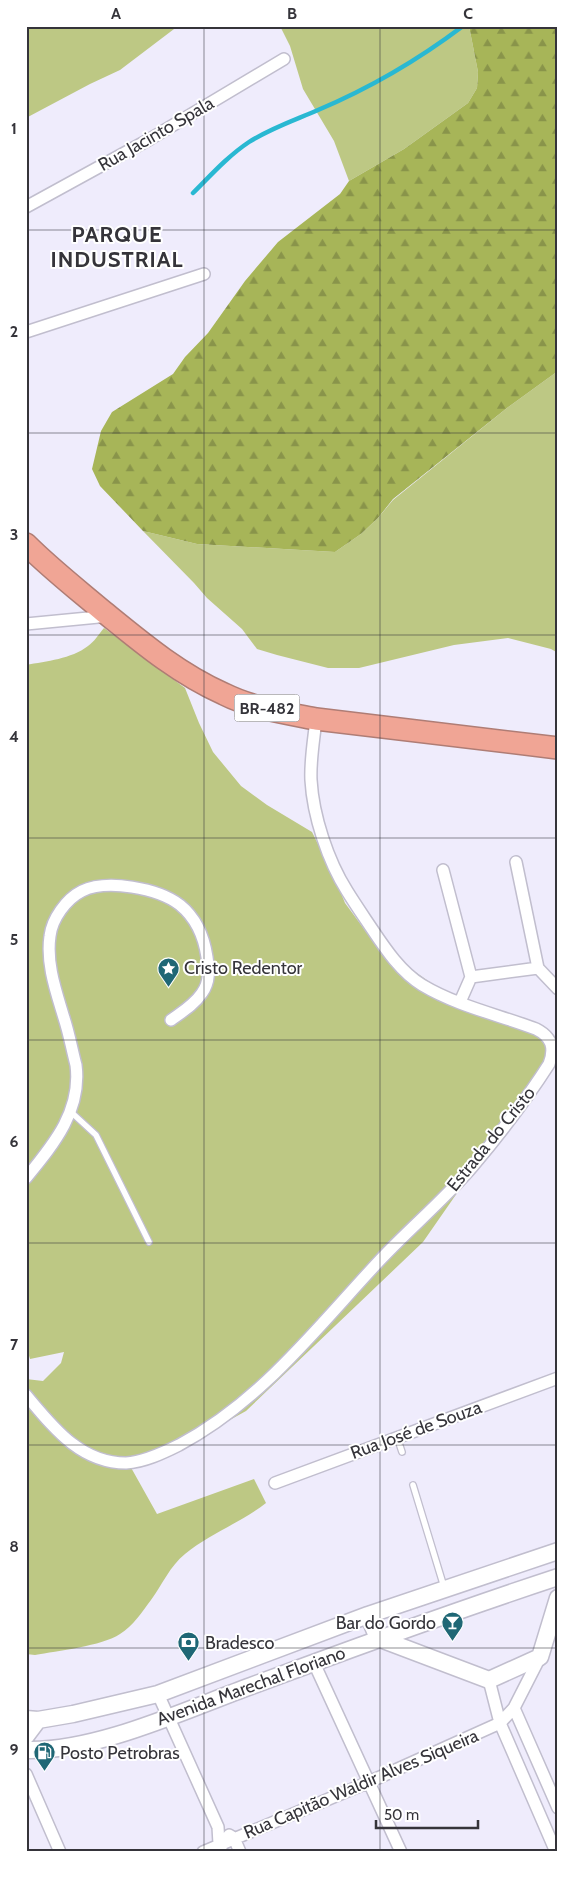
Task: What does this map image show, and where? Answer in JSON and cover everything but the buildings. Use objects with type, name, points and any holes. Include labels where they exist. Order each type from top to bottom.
[{"type":"highway","name":"BR-482","points":[[26,544],[48,565],[156,655],[195,680],[225,695],[274,711],[316,720],[558,748]]},
{"type":"main road","name":"Avenida Marechal Floriano","points":[[32,1720],[73,1714],[158,1694],[368,1615],[558,1551]]},
{"type":"main road","name":"Avenida Marechal Floriano","points":[[26,1750],[67,1747],[131,1730],[378,1638],[558,1577]]},
{"type":"main road","points":[[368,1615],[378,1638],[488,1680],[540,1657],[558,1598]]},
{"type":"main road","points":[[26,1736],[32,1720]]},
{"type":"street","name":"Rua Jacinto Spala","points":[[26,207],[150,139],[284,59]]},
{"type":"street","points":[[26,332],[204,274]]},
{"type":"street","points":[[26,624],[109,616]]},
{"type":"street","name":"Estrada do Cristo","points":[[26,1395],[65,1439],[80,1450],[110,1461],[127,1463],[166,1452],[222,1419],[255,1392],[311,1338],[382,1259],[471,1168],[549,1064],[553,1054],[551,1042],[546,1034],[460,1002],[422,985],[405,973],[380,941],[346,890],[331,859],[318,818],[313,794],[311,764],[316,720]]},
{"type":"street","points":[[516,862],[538,968],[558,989]]},
{"type":"street","points":[[443,870],[470,976],[460,1002]]},
{"type":"street","points":[[26,1178],[47,1151],[71,1112],[76,1093],[77,1076],[65,1020],[55,989],[49,956],[50,934],[56,919],[63,906],[73,897],[82,891],[111,886],[124,886],[152,891],[168,897],[181,906],[196,923],[206,951],[209,974],[207,985],[193,1004],[171,1020]]},
{"type":"street","points":[[470,976],[538,968]]},
{"type":"street","name":"Rua José de Souza","points":[[275,1483],[558,1378]]},
{"type":"street","name":"Rua Capitão Waldir Alves Siqueira","points":[[203,1852],[221,1848],[234,1838],[369,1782],[500,1723],[514,1708],[540,1657]]},
{"type":"street","points":[[314,1663],[402,1852]]},
{"type":"street","points":[[488,1680],[500,1723],[556,1852]]},
{"type":"street","points":[[158,1694],[218,1827],[221,1848]]},
{"type":"street","points":[[514,1708],[558,1808]]},
{"type":"street","points":[[26,1774],[60,1852]]},
{"type":"street","points":[[218,1827],[234,1838],[240,1852]]},
{"type":"lane","points":[[71,1112],[96,1135],[150,1242]]},
{"type":"lane","points":[[397,1437],[402,1452]]},
{"type":"lane","points":[[412,1485],[444,1589]]},
{"type":"green space","points":[[26,26],[178,26],[120,70],[26,118]]},
{"type":"green space","points":[[280,26],[469,26],[478,72],[477,88],[468,103],[404,149],[349,181],[334,141],[303,89],[290,46]]},
{"type":"green space","points":[[469,26],[558,26],[558,371],[507,408],[393,499],[378,518],[361,534],[335,552],[197,544],[143,531],[100,486],[92,469],[101,431],[112,412],[173,374],[185,357],[208,333],[245,281],[278,242],[340,194],[349,181],[404,149],[468,103],[477,88],[478,72]]},
{"type":"green space","points":[[558,371],[558,653],[551,649],[508,638],[454,645],[359,668],[328,668],[277,655],[257,649],[242,629],[207,598],[143,531],[197,544],[335,552],[361,534],[393,500],[507,408]]},
{"type":"green space","points":[[104,628],[185,688],[213,752],[241,786],[267,805],[312,832],[345,903],[367,933],[411,969],[451,997],[540,1035],[556,1051],[423,1242],[246,1411],[170,1453],[129,1464],[157,1514],[254,1479],[266,1503],[185,1554],[171,1570],[137,1618],[120,1634],[91,1645],[35,1655],[26,1654],[26,1379],[43,1381],[61,1363],[64,1352],[30,1359],[26,1346],[26,665],[74,654],[90,644]]},
{"type":"waterway","points":[[193,193],[241,147],[257,137],[375,83],[411,62],[463,26]]},
{"type":"place","name":"Cristo Redentor","points":[[168,987]]},
{"type":"place","name":"Bar do Gordo","points":[[452,1642]]},
{"type":"place","name":"Bradesco","points":[[189,1662]]},
{"type":"place","name":"Posto Petrobras","points":[[44,1772]]},
{"type":"district","name":"PARQUE INDUSTRIAL","points":[[117,246]]}]
